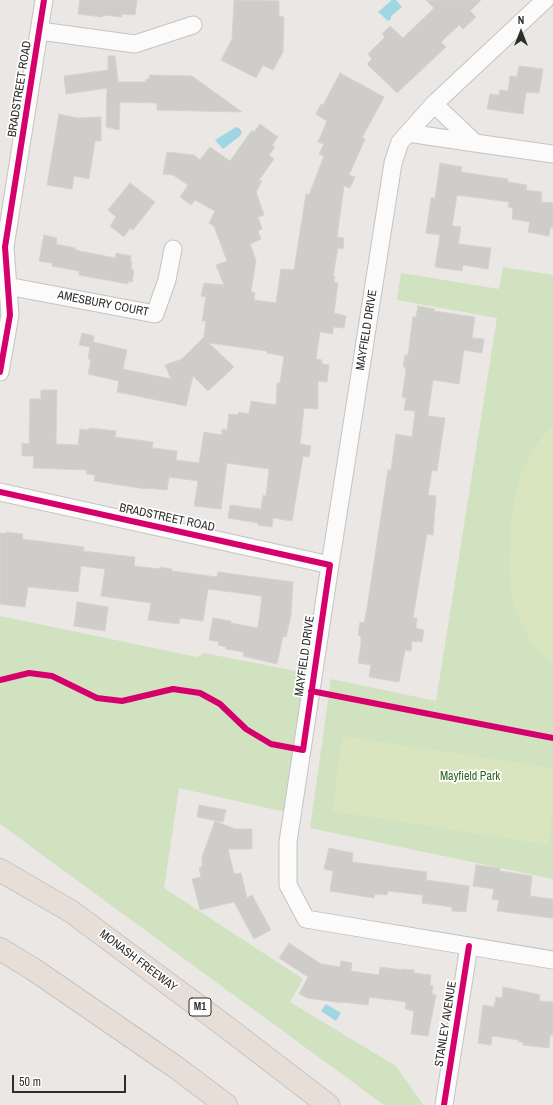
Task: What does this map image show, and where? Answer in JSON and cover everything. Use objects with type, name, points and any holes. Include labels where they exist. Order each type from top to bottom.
[{"type":"highway","points":[[0,860],[72,912]]},
{"type":"highway","name":"MONASH FREEWAY","points":[[0,870],[72,912],[328,1105]]},
{"type":"highway","points":[[0,949],[33,969],[170,1063],[226,1105]]},
{"type":"street","name":"BRADSTREET ROAD","points":[[0,372],[10,315],[5,247],[44,0]]},
{"type":"street","name":"MAYFIELD DRIVE","points":[[545,0],[434,104],[400,142],[393,163],[288,842],[288,885],[306,919],[553,960]]},
{"type":"street","points":[[40,31],[135,44],[193,25]]},
{"type":"street","points":[[434,104],[475,143]]},
{"type":"street","points":[[408,133],[553,154]]},
{"type":"street","name":"AMESBURY COURT","points":[[8,286],[155,314],[167,280],[173,249]]},
{"type":"street","name":"BRADSTREET ROAD","points":[[0,492],[330,565]]},
{"type":"street","name":"STANLEY AVENUE","points":[[444,1105],[469,946]]},
{"type":"green space","name":"Mayfield Park","points":[[503,267],[553,275],[553,879],[310,828],[331,679],[436,701],[497,318],[397,300],[401,273],[499,289]]},
{"type":"green space","points":[[553,426],[553,664],[530,641],[515,610],[509,577],[510,531],[518,481],[536,444]]},
{"type":"green space","points":[[0,616],[197,657],[204,653],[306,673],[296,746],[287,783],[285,812],[179,788],[164,888],[303,979],[290,1002],[396,1066],[423,1105],[384,1105],[0,824]]},
{"type":"green space","points":[[342,736],[553,768],[553,807],[548,845],[332,811]]},
{"type":"water","points":[[392,0],[396,0],[402,7],[391,16],[391,19],[388,21],[378,12]]},
{"type":"water","points":[[236,127],[242,132],[240,136],[223,149],[215,140]]},
{"type":"water","points":[[326,1004],[341,1013],[336,1021],[321,1011]]},
{"type":"building","points":[[80,0],[137,0],[135,15],[122,14],[122,17],[103,15],[102,17],[78,14]]},
{"type":"building","points":[[234,0],[279,1],[279,16],[284,17],[283,52],[273,70],[263,65],[256,78],[221,60],[232,39]]},
{"type":"building","points":[[426,0],[481,0],[470,11],[476,17],[463,29],[459,25],[441,42],[446,47],[397,93],[367,64],[372,59],[368,54],[385,37],[382,34],[390,26],[403,38],[434,8]]},
{"type":"building","points":[[108,56],[115,56],[118,82],[146,82],[146,79],[149,79],[150,75],[192,76],[242,112],[157,110],[157,103],[120,102],[119,130],[106,127],[107,88],[66,94],[64,76],[108,70]]},
{"type":"building","points":[[519,66],[543,69],[539,93],[526,92],[523,114],[487,109],[490,94],[499,95],[500,90],[508,91],[510,76],[517,77]]},
{"type":"building","points":[[340,73],[384,97],[362,138],[365,139],[349,175],[355,177],[350,188],[344,186],[337,237],[344,238],[343,249],[338,248],[333,276],[335,276],[334,282],[338,283],[334,313],[346,316],[344,328],[333,327],[333,334],[320,332],[316,359],[322,360],[322,364],[329,365],[327,382],[318,381],[318,409],[304,408],[300,444],[311,446],[309,457],[303,456],[292,521],[273,518],[272,527],[228,518],[230,505],[261,509],[263,495],[266,496],[269,469],[227,463],[221,509],[194,506],[198,481],[169,477],[167,490],[146,489],[94,481],[95,475],[86,474],[87,470],[33,468],[34,456],[22,456],[22,443],[29,444],[30,399],[41,399],[41,390],[57,390],[56,444],[78,445],[80,429],[89,430],[89,428],[116,431],[115,437],[153,442],[152,448],[177,451],[176,460],[199,463],[204,432],[222,435],[222,429],[227,430],[229,414],[238,415],[239,412],[249,414],[251,401],[276,405],[277,383],[280,383],[284,356],[267,353],[267,351],[209,343],[234,367],[208,391],[193,376],[186,406],[117,392],[119,381],[88,374],[91,359],[88,359],[90,347],[79,345],[82,333],[94,336],[93,342],[127,350],[123,369],[171,379],[165,365],[182,359],[204,337],[206,321],[202,321],[206,297],[201,296],[204,283],[224,285],[216,265],[227,261],[214,226],[209,223],[215,211],[195,200],[191,205],[180,197],[188,185],[173,175],[163,174],[167,152],[194,155],[200,160],[210,147],[230,161],[252,130],[254,132],[260,124],[278,137],[272,145],[275,147],[269,155],[274,159],[259,180],[262,181],[256,192],[264,215],[258,217],[262,229],[258,231],[261,239],[250,244],[256,260],[251,292],[255,293],[254,300],[276,303],[281,269],[294,270],[306,194],[309,195],[324,156],[319,154],[324,144],[318,142],[327,121],[316,114],[321,104],[323,105]]},
{"type":"building","points":[[59,114],[77,118],[101,117],[101,141],[95,141],[89,179],[74,176],[72,189],[47,185]]},
{"type":"building","points":[[440,163],[462,167],[461,172],[508,179],[508,182],[527,185],[526,190],[542,192],[541,202],[553,203],[553,228],[550,228],[549,236],[528,232],[530,222],[512,219],[513,208],[508,207],[509,202],[457,195],[452,226],[461,227],[458,244],[491,248],[488,269],[463,265],[462,271],[435,267],[440,235],[426,233],[431,198],[435,198]]},
{"type":"building","points":[[130,183],[155,202],[133,230],[130,228],[124,237],[110,226],[116,217],[108,210]]},
{"type":"building","points":[[44,235],[57,238],[56,244],[75,248],[75,250],[115,258],[116,253],[131,256],[131,269],[134,270],[132,282],[128,281],[128,284],[79,275],[79,271],[52,266],[52,263],[39,261]]},
{"type":"building","points":[[418,306],[434,309],[434,311],[475,317],[472,338],[484,339],[482,353],[464,350],[459,384],[433,380],[428,416],[445,418],[437,471],[432,470],[428,495],[436,496],[433,535],[427,534],[413,618],[417,618],[416,628],[424,630],[422,642],[412,641],[411,651],[405,650],[399,682],[369,677],[371,665],[358,663],[361,636],[358,635],[360,622],[364,623],[367,608],[388,470],[391,470],[396,434],[412,437],[415,411],[404,410],[406,398],[402,397],[406,371],[405,367],[403,367],[405,355],[408,355],[413,317],[416,317]]},
{"type":"building","points":[[6,532],[23,534],[22,539],[84,547],[83,551],[135,557],[134,566],[160,569],[160,567],[172,569],[172,571],[217,577],[218,572],[293,582],[291,616],[286,637],[283,636],[277,664],[243,656],[244,652],[226,649],[226,647],[218,645],[219,642],[209,640],[213,618],[258,628],[262,596],[208,589],[203,621],[180,618],[179,624],[148,620],[151,603],[101,596],[105,569],[81,566],[78,592],[28,587],[25,607],[0,604],[0,533],[6,534]]},
{"type":"building","points":[[77,602],[108,607],[105,631],[74,626]]},
{"type":"building","points":[[199,805],[226,810],[223,822],[197,817]]},
{"type":"building","points":[[215,821],[235,829],[252,829],[252,849],[228,849],[234,874],[241,873],[247,898],[252,895],[271,930],[254,939],[234,902],[200,910],[192,879],[201,877],[199,868],[202,867],[202,857]]},
{"type":"building","points":[[329,848],[353,853],[352,862],[427,872],[426,880],[469,886],[466,912],[452,911],[452,907],[422,903],[423,895],[388,891],[387,895],[375,894],[374,898],[330,891],[333,871],[324,869]]},
{"type":"building","points":[[476,865],[500,868],[500,871],[532,876],[530,896],[553,899],[553,918],[497,911],[499,900],[492,899],[494,889],[473,886]]},
{"type":"building","points":[[289,943],[321,964],[340,967],[341,961],[352,963],[351,971],[379,975],[380,967],[414,970],[414,973],[431,975],[430,985],[433,986],[432,994],[436,995],[428,1036],[411,1034],[414,1011],[405,1009],[406,1002],[369,997],[368,1005],[307,998],[299,994],[308,977],[279,958]]},
{"type":"building","points":[[503,987],[540,995],[539,1001],[553,1002],[553,1035],[550,1035],[549,1048],[523,1045],[523,1042],[518,1042],[519,1040],[492,1036],[491,1045],[478,1043],[483,1005],[494,1007],[496,997],[502,998]]},
{"type":"cycle path","points":[[0,372],[10,315],[5,247],[44,0]]},
{"type":"cycle path","points":[[0,492],[330,565],[303,750],[271,744],[246,729],[220,704],[200,693],[173,689],[122,701],[97,698],[52,676],[29,673],[0,680]]},
{"type":"cycle path","points":[[311,691],[553,738]]},
{"type":"cycle path","points":[[444,1105],[469,946]]}]
